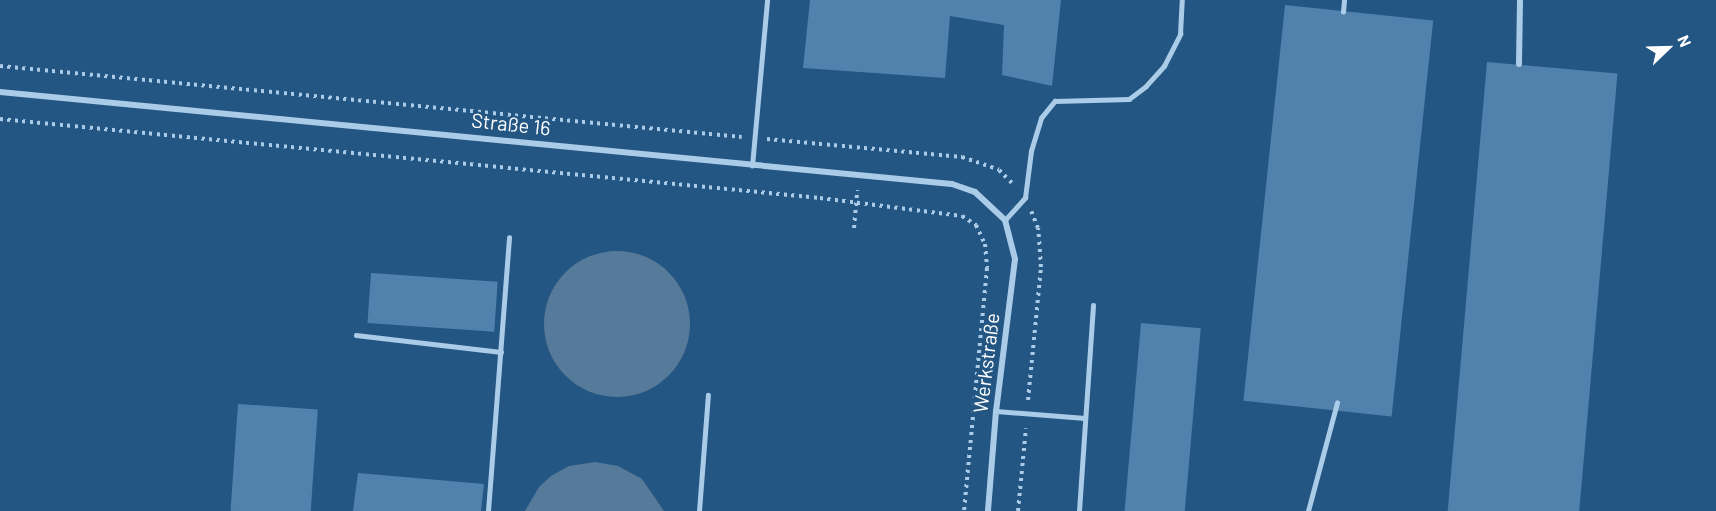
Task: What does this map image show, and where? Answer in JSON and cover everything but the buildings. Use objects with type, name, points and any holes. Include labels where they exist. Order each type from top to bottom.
[{"type":"street","points":[[1519,64],[1520,0]]},
{"type":"street","name":"Straße 16","points":[[0,92],[952,184],[975,192],[1005,220]]},
{"type":"street","name":"Werkstraße","points":[[988,511],[996,411],[1016,259],[1005,220]]},
{"type":"lane","points":[[752,166],[767,0]]},
{"type":"lane","points":[[1005,220],[1025,198],[1031,151],[1041,118],[1055,101],[1129,99],[1146,86],[1164,66],[1179,34],[1182,0]]},
{"type":"lane","points":[[1343,12],[1344,0]]},
{"type":"lane","points":[[488,511],[509,238]]},
{"type":"lane","points":[[1078,511],[1093,305]]},
{"type":"lane","points":[[356,335],[501,352]]},
{"type":"lane","points":[[699,511],[708,395]]},
{"type":"lane","points":[[1308,511],[1336,403]]},
{"type":"lane","points":[[996,411],[1085,418]]},
{"type":"path","points":[[0,66],[962,157],[999,170],[1025,198],[1038,228],[1041,267],[1018,511]]},
{"type":"path","points":[[0,119],[820,198],[962,216],[976,225],[985,244],[987,268],[964,511]]},
{"type":"water","points":[[617,251],[645,256],[669,272],[685,296],[690,324],[685,352],[669,376],[645,392],[617,397],[589,392],[565,376],[549,352],[544,324],[549,296],[565,272],[589,256]]},
{"type":"water","points":[[595,462],[618,466],[642,479],[664,511],[525,511],[539,487],[551,476],[569,466]]}]
